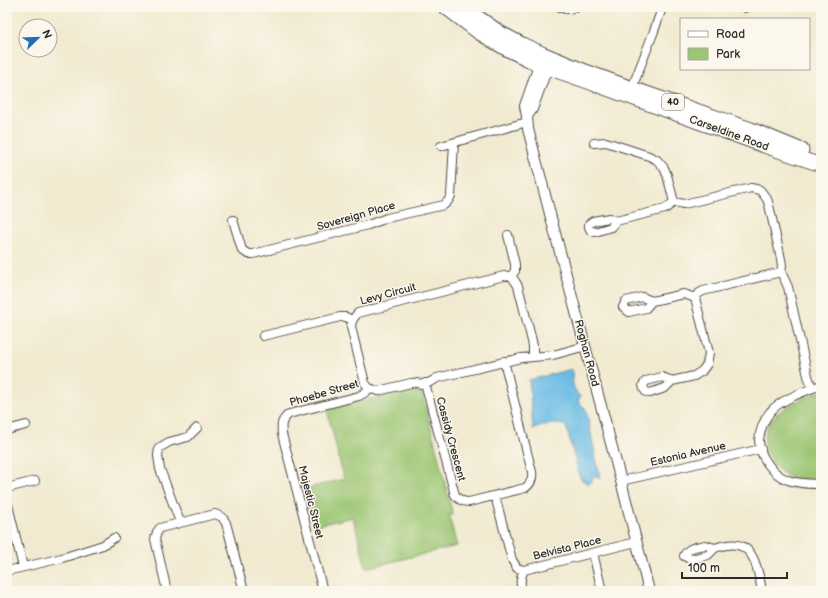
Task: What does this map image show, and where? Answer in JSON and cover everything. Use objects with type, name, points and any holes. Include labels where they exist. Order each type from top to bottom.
[{"type":"main road","name":"40","points":[[445,7],[479,33],[512,52],[545,61]]},
{"type":"main road","name":"40","points":[[465,7],[502,33],[522,44],[545,61]]},
{"type":"main road","name":"Carseldine Road","points":[[545,61],[632,88],[751,129],[794,147],[821,156]]},
{"type":"main road","name":"Carseldine Road","points":[[545,61],[586,81],[821,166]]},
{"type":"street","points":[[560,7],[570,10],[576,7]]},
{"type":"street","points":[[632,88],[659,18],[661,7]]},
{"type":"street","name":"Roghan Road","points":[[545,61],[525,106],[529,133],[649,591]]},
{"type":"street","points":[[441,146],[527,119]]},
{"type":"street","name":"Sovereign Place","points":[[233,220],[242,250],[248,254],[253,254],[368,225],[387,218],[444,205],[451,196],[454,142]]},
{"type":"street","points":[[594,143],[606,142],[657,160],[664,168],[667,175],[674,202]]},
{"type":"street","points":[[616,221],[665,209],[674,202],[684,204],[751,188],[760,190],[767,198],[769,205],[781,259],[781,272],[788,287],[812,388]]},
{"type":"street","points":[[508,236],[515,264],[515,271],[511,276],[516,281],[518,286],[532,341],[533,357]]},
{"type":"street","points":[[695,298],[703,291],[781,272]]},
{"type":"street","name":"Levy Circuit","points":[[369,388],[365,383],[351,327],[354,316],[358,313],[504,276],[511,276]]},
{"type":"street","points":[[652,301],[684,294],[695,298]]},
{"type":"street","points":[[672,381],[694,376],[702,371],[707,364],[709,353],[695,298]]},
{"type":"street","points":[[263,336],[340,317],[346,317],[352,320]]},
{"type":"street","points":[[369,388],[378,392],[415,382],[425,383],[437,378],[504,361],[553,355],[586,346]]},
{"type":"street","name":"Cassidy Crescent","points":[[425,383],[455,495],[461,500],[468,502],[525,488],[532,481],[533,477],[504,361]]},
{"type":"street","points":[[821,385],[781,403],[771,411],[765,421],[759,441],[770,468],[778,475],[787,480],[800,484],[821,484]]},
{"type":"street","name":"Phoebe Street","points":[[284,418],[289,414],[359,396],[366,392],[369,388]]},
{"type":"street","name":"Majestic Street","points":[[284,418],[281,425],[282,434],[323,591]]},
{"type":"street","points":[[7,430],[26,425]]},
{"type":"street","points":[[180,522],[160,469],[158,456],[159,448],[169,442],[188,437],[197,428]]},
{"type":"street","name":"Estonia Avenue","points":[[621,481],[761,449]]},
{"type":"street","points":[[7,488],[35,481]]},
{"type":"street","points":[[495,496],[512,560],[517,568],[524,570]]},
{"type":"street","points":[[7,501],[23,567]]},
{"type":"street","points":[[167,591],[155,539],[157,532],[160,528],[215,514],[222,518],[226,523],[244,591]]},
{"type":"street","points":[[7,571],[62,558],[103,545],[114,538]]},
{"type":"street","name":"Belvista Place","points":[[522,591],[520,584],[524,570],[636,542]]},
{"type":"street","points":[[715,548],[728,544],[737,545],[744,547],[750,552],[755,561],[762,591]]},
{"type":"street","points":[[593,553],[602,591]]},
{"type":"green space","points":[[412,389],[418,389],[422,393],[453,515],[449,516],[457,546],[366,568],[353,517],[314,526],[304,489],[344,479],[327,410]]},
{"type":"green space","points":[[821,391],[821,478],[800,479],[787,476],[775,466],[769,458],[765,446],[765,433],[767,427],[770,421],[785,408]]},
{"type":"water","points":[[572,369],[574,387],[580,396],[578,402],[586,409],[600,478],[593,476],[592,482],[588,484],[580,478],[566,426],[554,424],[533,429],[529,380]]}]
